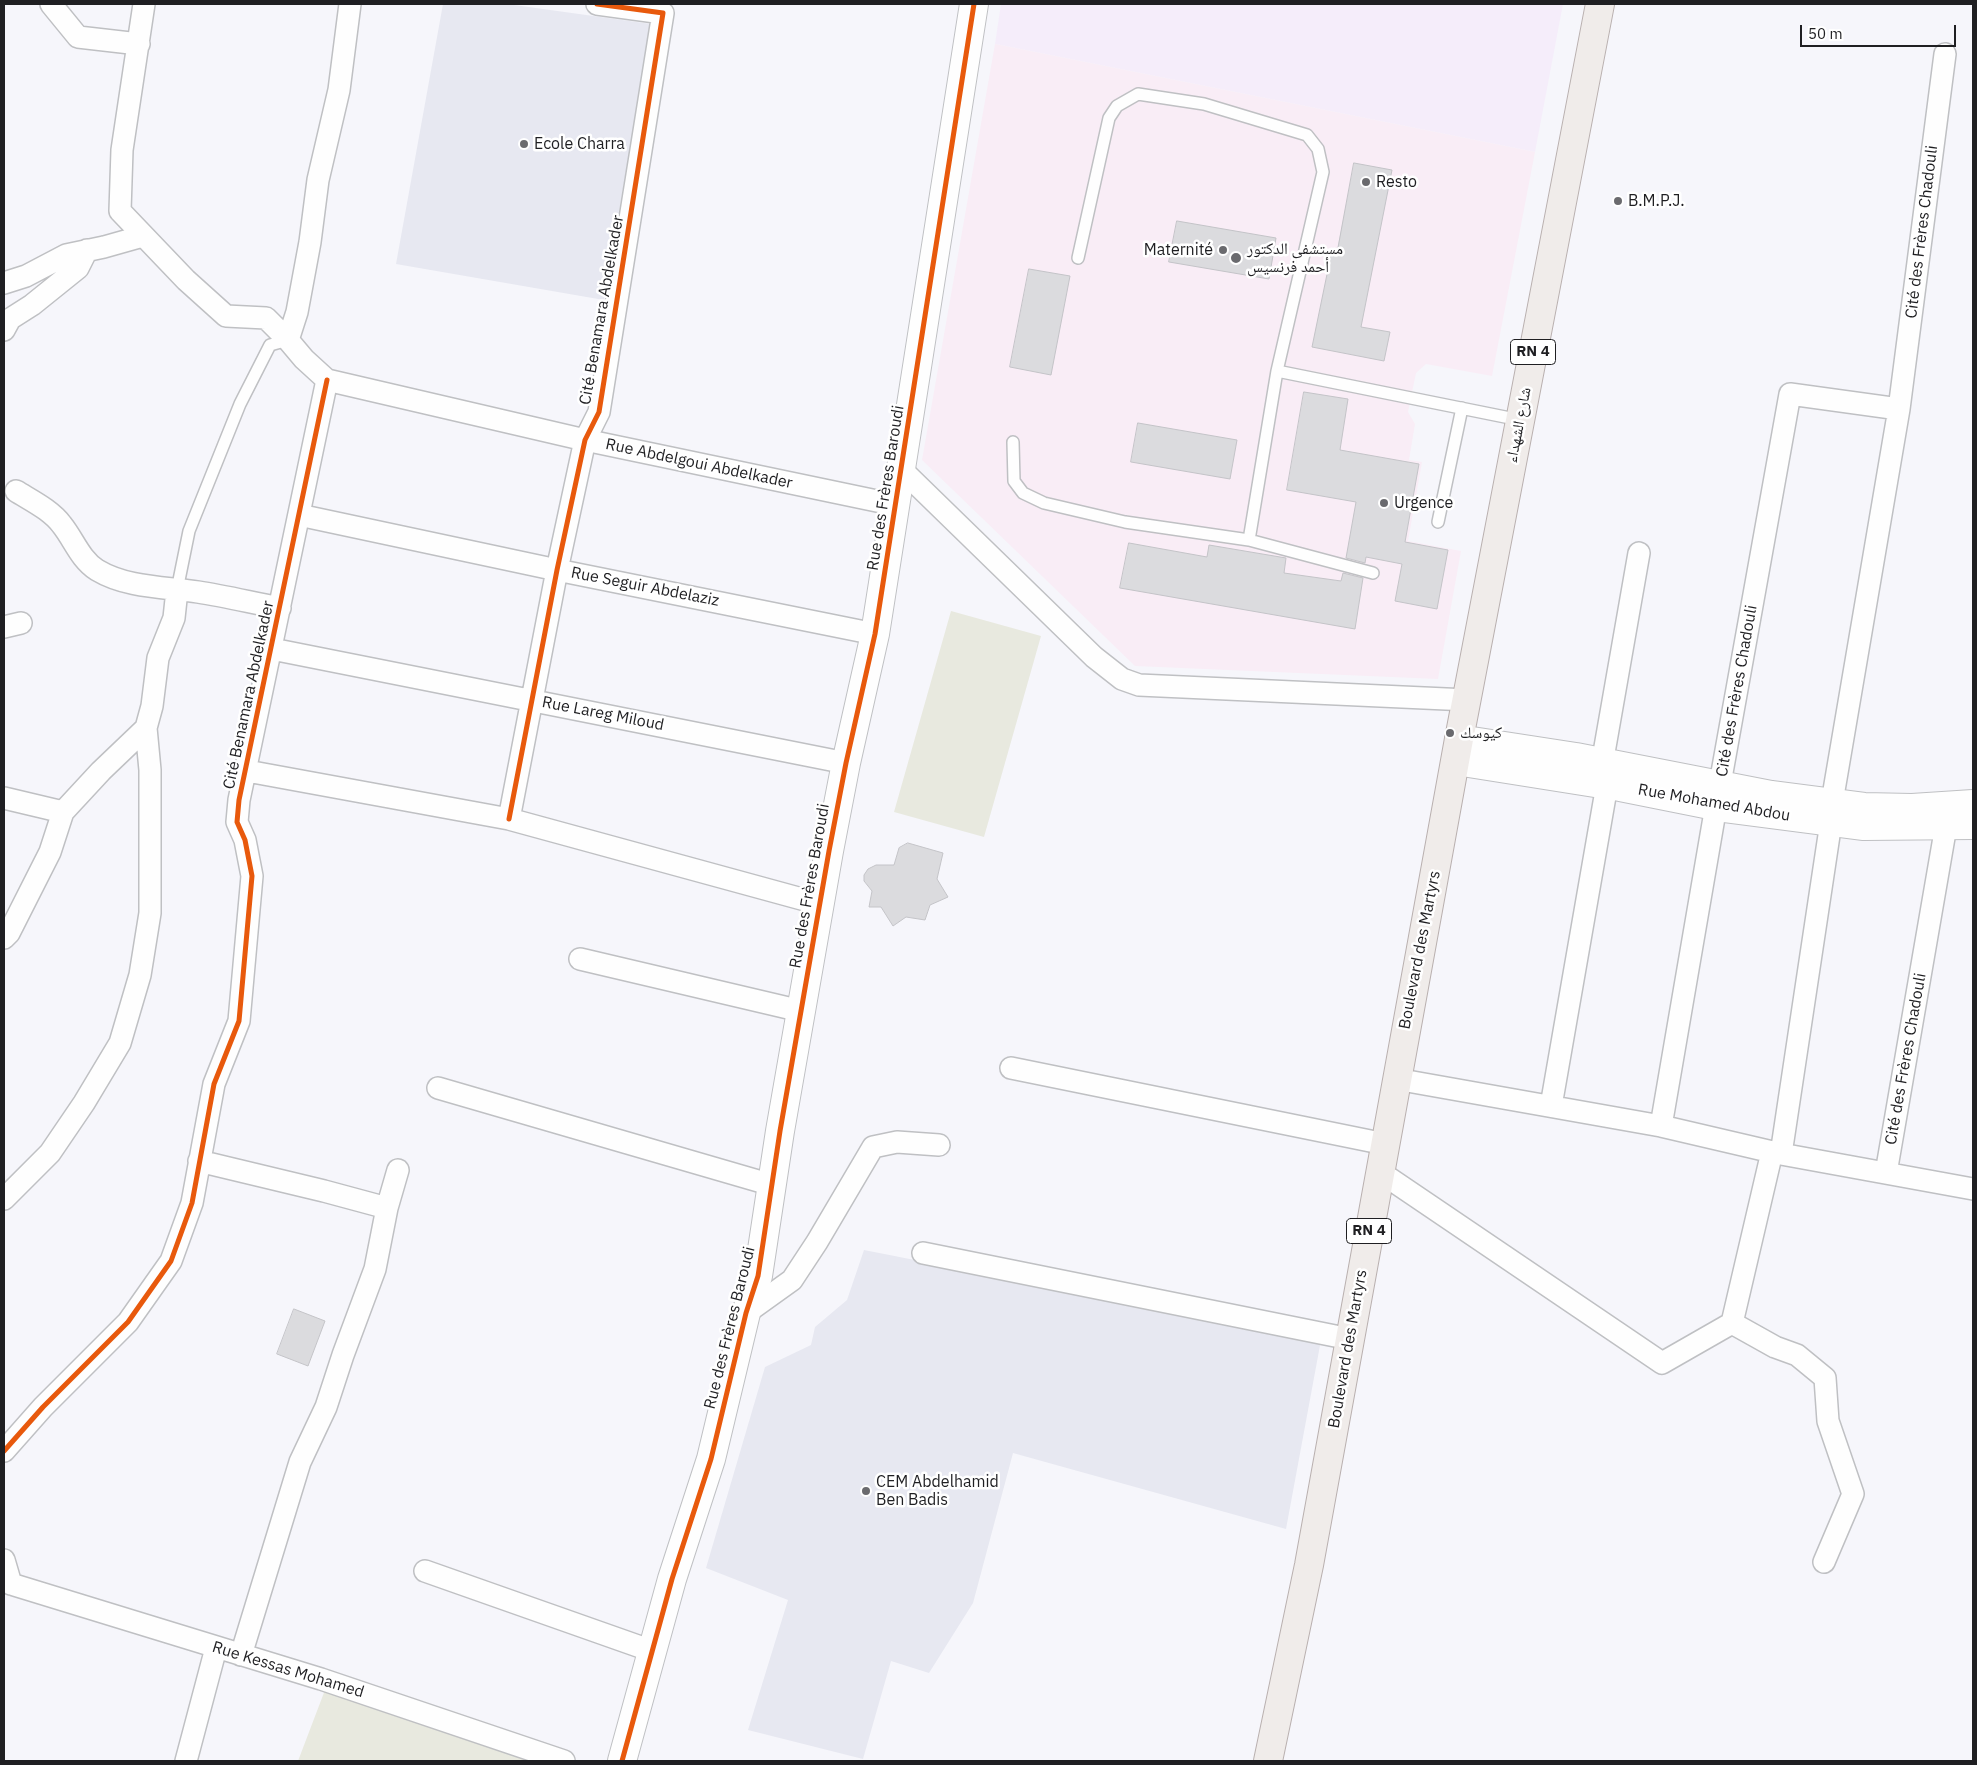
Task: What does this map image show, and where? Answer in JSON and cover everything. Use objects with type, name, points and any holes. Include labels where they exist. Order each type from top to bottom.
[{"type":"main road","name":"شارع الشهداء","points":[[1468,700],[1600,4]]},
{"type":"main road","name":"Boulevard des Martyrs","points":[[1268,1761],[1309,1565],[1384,1144],[1468,700]]},
{"type":"street","points":[[51,4],[78,37],[139,44]]},
{"type":"street","points":[[144,4],[122,150],[120,211],[186,280],[226,316],[266,318],[304,359],[327,380]]},
{"type":"street","points":[[288,340],[297,312],[310,242],[318,180],[339,90],[350,4]]},
{"type":"street","name":"Cité Benamara Abdelkader","points":[[509,819],[556,570],[585,440],[599,412],[663,13],[597,4]]},
{"type":"street","name":"Rue des Frères Baroudi","points":[[622,1761],[672,1578],[711,1459],[746,1313],[758,1276],[820,904],[846,763],[875,634],[974,4]]},
{"type":"street","name":"Cité des Frères Chadouli","points":[[1732,1323],[1776,1153],[1899,410],[1945,54]]},
{"type":"street","points":[[4,283],[26,276],[66,255],[143,236]]},
{"type":"street","points":[[4,330],[10,320],[78,268],[87,250]]},
{"type":"street","name":"Cité Benamara Abdelkader","points":[[4,1452],[43,1407],[128,1322],[171,1261],[192,1203],[214,1084],[239,1022],[252,876],[245,840],[237,822],[240,800],[327,380]]},
{"type":"street","name":"Rue Abdelgoui Abdelkader","points":[[327,380],[585,440],[896,505]]},
{"type":"street","name":"Cité des Frères Chadouli","points":[[1661,1126],[1790,394],[1899,410]]},
{"type":"street","points":[[902,470],[1094,657],[1122,679],[1139,685],[1468,700]]},
{"type":"street","points":[[16,491],[51,514],[62,525],[75,548],[97,570],[120,579],[157,588],[198,592],[280,608]]},
{"type":"street","name":"Rue Seguir Abdelaziz","points":[[299,514],[556,570],[875,634]]},
{"type":"street","points":[[1551,1106],[1639,553]]},
{"type":"street","points":[[4,1199],[50,1153],[84,1103],[120,1043],[140,974],[150,913],[150,770],[146,728],[152,706],[158,658],[174,618],[177,590]]},
{"type":"street","name":"Rue Lareg Miloud","points":[[272,649],[846,763]]},
{"type":"street","points":[[4,938],[9,933],[33,889],[50,852],[63,812],[101,771],[146,728]]},
{"type":"street","name":"Rue Mohamed Abdou","points":[[1458,750],[1576,758],[1605,774],[1718,796],[1771,794],[1831,812],[1864,826],[1973,825]]},
{"type":"street","points":[[247,771],[509,819],[820,904]]},
{"type":"street","points":[[4,798],[63,812]]},
{"type":"street","name":"Rue Mohamed Abdou","points":[[1831,812],[1864,807],[1912,808],[1973,804]]},
{"type":"street","name":"Cité des Frères Chadouli","points":[[1886,1173],[1946,826]]},
{"type":"street","points":[[580,958],[801,1011]]},
{"type":"street","points":[[1011,1068],[1384,1144]]},
{"type":"street","points":[[1396,1079],[1661,1126],[1776,1153],[1973,1189]]},
{"type":"street","points":[[438,1088],[772,1185]]},
{"type":"street","points":[[746,1313],[792,1280],[817,1242],[872,1147],[897,1142],[939,1145]]},
{"type":"street","points":[[200,1161],[387,1208]]},
{"type":"street","points":[[241,1655],[300,1462],[326,1408],[343,1354],[376,1269],[387,1208],[398,1170]]},
{"type":"street","points":[[1380,1172],[1662,1364],[1732,1323],[1775,1347],[1797,1355],[1825,1378],[1828,1420],[1853,1494],[1824,1562]]},
{"type":"street","points":[[923,1253],[1350,1339]]},
{"type":"street","points":[[4,1560],[7,1586]]},
{"type":"street","points":[[424,1570],[652,1651]]},
{"type":"street","name":"Rue Kessas Mohamed","points":[[7,1586],[321,1679],[564,1761]]},
{"type":"street","points":[[186,1761],[216,1648]]},
{"type":"lane","points":[[1078,258],[1109,118],[1117,106],[1138,94],[1204,104],[1307,135],[1318,149],[1323,172],[1277,371],[1249,540]]},
{"type":"lane","points":[[177,590],[189,531],[240,404],[270,345],[288,340]]},
{"type":"lane","points":[[1277,371],[1520,420]]},
{"type":"lane","points":[[1438,522],[1462,408]]},
{"type":"lane","points":[[1014,442],[1014,481],[1023,493],[1044,503],[1125,522],[1249,540],[1373,573]]},
{"type":"shaded area","name":"Ecole Charra","points":[[443,4],[507,4],[651,24],[604,300],[396,264]]},
{"type":"shaded area","points":[[1001,4],[1563,4],[1535,152],[995,44]]},
{"type":"shaded area","name":"مستشفى الدكتور أحمد فرنسيس","points":[[995,44],[1535,152],[1492,376],[1426,364],[1416,373],[1408,412],[1415,424],[1409,460],[1422,462],[1408,541],[1461,551],[1438,679],[1135,666],[922,460]]},
{"type":"shaded area","points":[[951,611],[1041,636],[984,837],[894,812]]},
{"type":"shaded area","name":"CEM Abdelhamid Ben Badis","points":[[864,1250],[1321,1340],[1286,1529],[1013,1453],[973,1603],[929,1673],[891,1661],[863,1759],[748,1730],[788,1600],[706,1568],[765,1367],[811,1345],[815,1327],[847,1300]]},
{"type":"shaded area","points":[[325,1690],[538,1761],[298,1761]]},
{"type":"building","points":[[1354,163],[1392,170],[1361,327],[1390,332],[1384,361],[1312,347],[1332,250],[1337,251]]},
{"type":"building","name":"Maternité","points":[[1177,221],[1276,238],[1269,279],[1169,262]]},
{"type":"building","points":[[1029,269],[1070,276],[1051,375],[1010,367]]},
{"type":"building","points":[[1304,392],[1348,399],[1340,450],[1419,464],[1405,542],[1448,550],[1437,609],[1395,601],[1402,564],[1366,557],[1365,563],[1346,558],[1356,502],[1287,490]]},
{"type":"building","points":[[1138,423],[1237,440],[1230,479],[1131,462]]},
{"type":"building","points":[[1129,543],[1207,557],[1209,545],[1286,558],[1284,573],[1341,581],[1343,573],[1363,578],[1355,629],[1120,588]]},
{"type":"building","points":[[908,843],[943,853],[937,879],[948,897],[930,905],[925,920],[906,917],[893,926],[881,907],[869,907],[872,891],[864,881],[864,875],[868,869],[876,865],[894,865],[899,848]]},
{"type":"building","points":[[294,1309],[325,1321],[308,1366],[277,1354]]},
{"type":"cycle path","points":[[509,819],[557,570],[585,440],[599,412],[663,13],[597,4]]},
{"type":"cycle path","points":[[622,1761],[672,1579],[711,1459],[746,1313],[758,1276],[780,1131],[829,851],[846,763],[875,634],[974,4]]},
{"type":"cycle path","points":[[4,1451],[43,1407],[128,1322],[171,1261],[192,1203],[214,1084],[239,1021],[252,876],[245,840],[237,822],[239,800],[327,380]]},
{"type":"place","name":"Ecole Charra","points":[[524,144]]},
{"type":"place","name":"Resto","points":[[1366,182]]},
{"type":"place","name":"B.M.P.J.","points":[[1618,201]]},
{"type":"place","name":"Maternité","points":[[1223,250]]},
{"type":"place","name":"مستشفى الدكتور أحمد فرنسيس","points":[[1236,258]]},
{"type":"place","name":"Urgence","points":[[1384,503]]},
{"type":"place","name":"كيوسك","points":[[1450,733]]},
{"type":"place","name":"CEM Abdelhamid Ben Badis","points":[[866,1491]]}]
